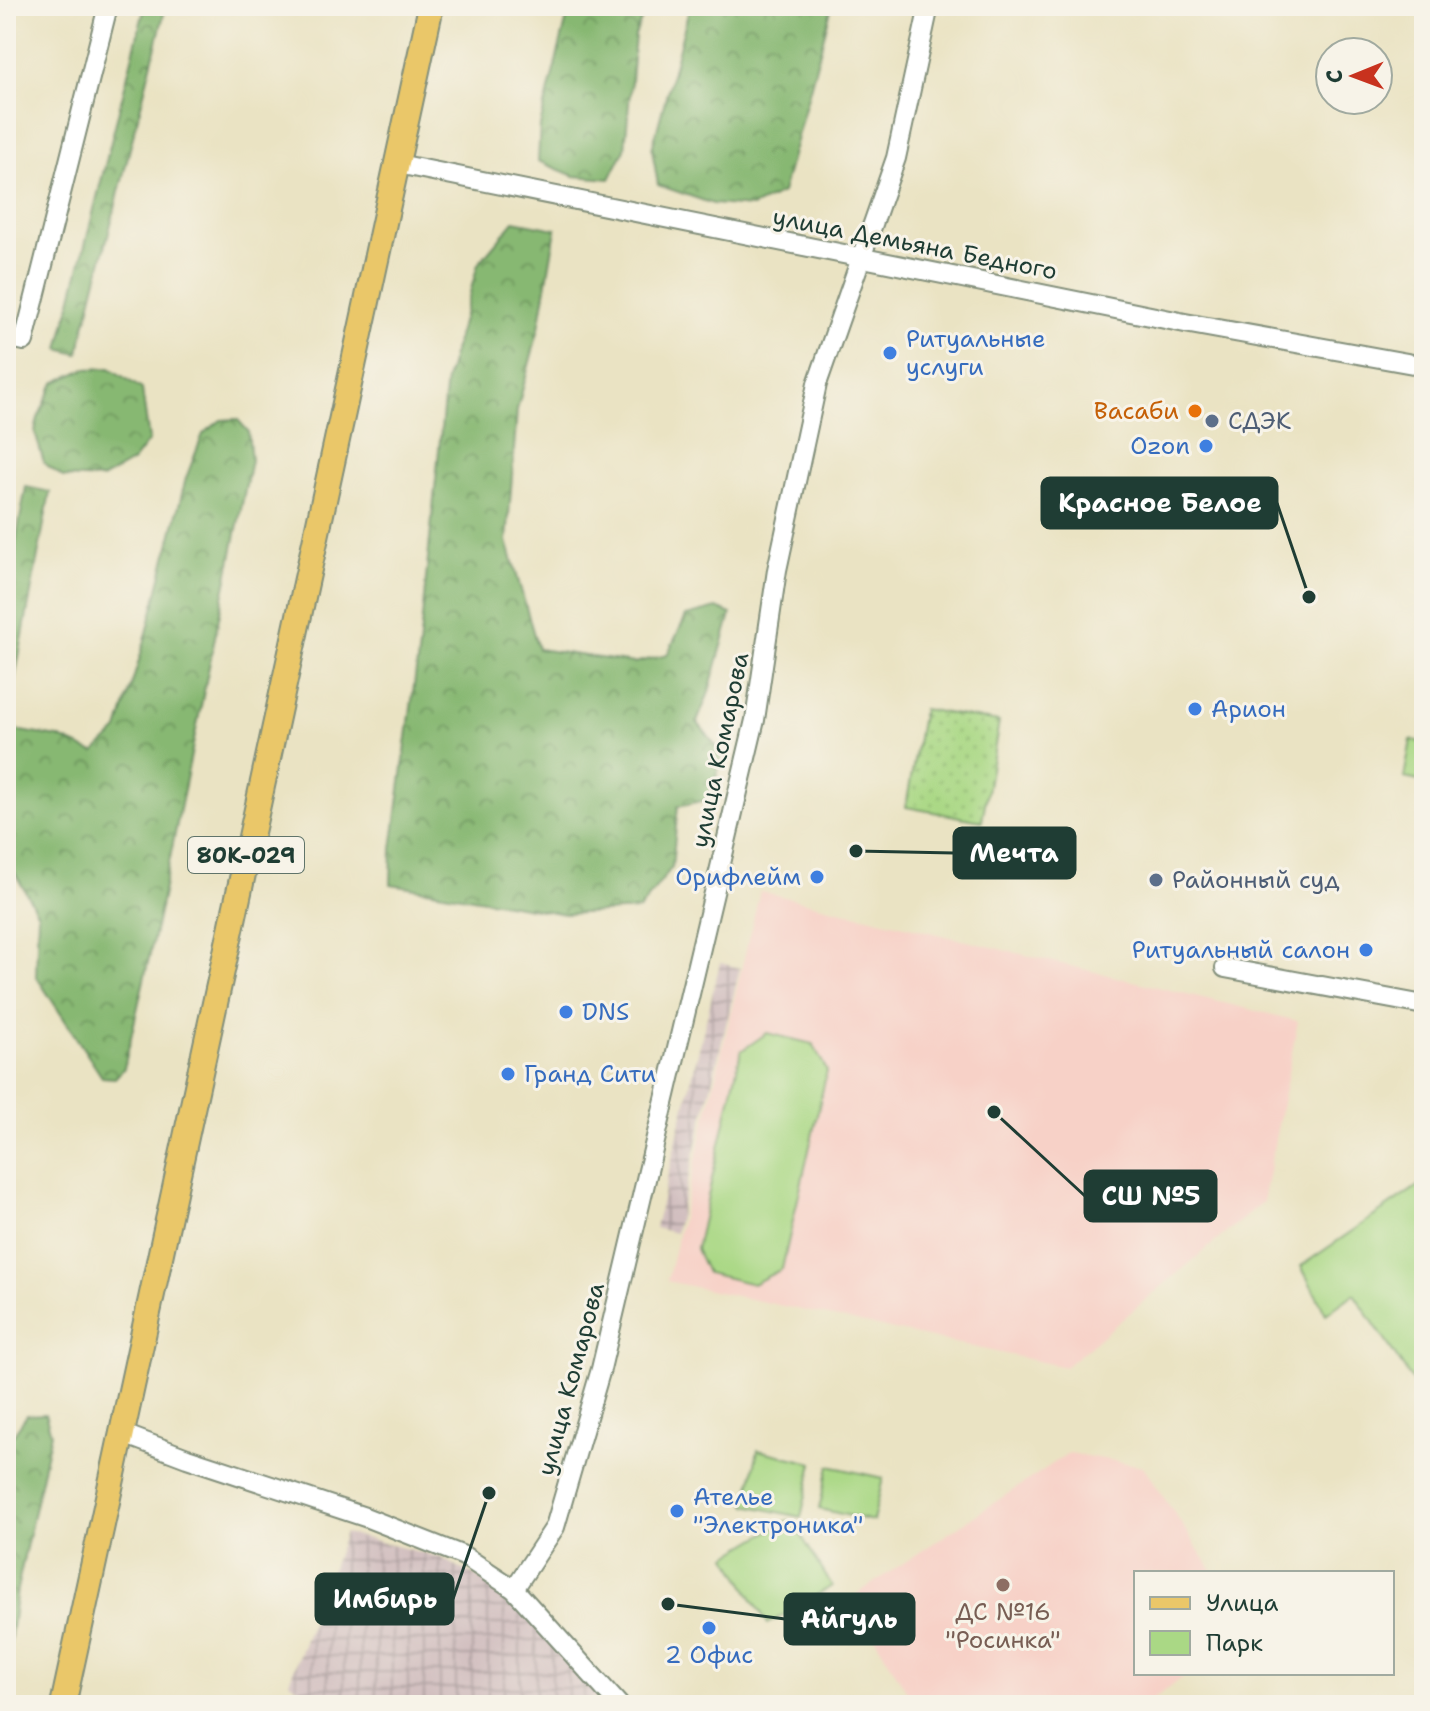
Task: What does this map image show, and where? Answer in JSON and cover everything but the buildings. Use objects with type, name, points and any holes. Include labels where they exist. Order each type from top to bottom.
[{"type":"main road","name":"80К-029","points":[[63,1705],[431,6]]},
{"type":"street","points":[[15,339],[108,6]]},
{"type":"street","name":"улица Комарова","points":[[514,1589],[555,1527],[601,1369],[755,720],[777,570],[817,384],[896,158],[929,6]]},
{"type":"street","name":"улица Демьяна Бедного","points":[[398,164],[1185,323],[1424,366]]},
{"type":"street","points":[[1225,968],[1424,1005]]},
{"type":"street","points":[[121,1433],[365,1517],[464,1556],[514,1589],[619,1705]]},
{"type":"shaded area","points":[[760,891],[1298,1021],[1263,1202],[1065,1367],[667,1281]]},
{"type":"shaded area","points":[[720,963],[740,968],[675,1233],[655,1228]]},
{"type":"shaded area","name":"ДС №16 \"Росинка\"","points":[[1069,1453],[1143,1466],[1213,1571],[1134,1571],[1134,1675],[1186,1675],[1145,1705],[915,1705],[851,1598]]},
{"type":"shaded area","points":[[345,1533],[439,1557],[523,1601],[602,1693],[583,1705],[328,1705],[289,1682]]},
{"type":"green space","points":[[145,6],[166,6],[78,354],[59,349]]},
{"type":"green space","points":[[570,6],[647,6],[635,35],[625,149],[610,179],[574,176],[538,161],[540,126]]},
{"type":"green space","points":[[690,6],[832,6],[782,193],[752,207],[713,204],[658,185],[652,149]]},
{"type":"green space","points":[[514,221],[556,229],[539,328],[517,410],[507,541],[538,649],[634,663],[667,655],[686,616],[717,608],[731,614],[697,722],[722,753],[711,799],[678,806],[672,867],[639,910],[565,914],[391,884],[392,849],[419,648],[446,380],[478,264]]},
{"type":"green space","points":[[110,368],[142,389],[149,440],[133,461],[102,479],[63,477],[44,463],[35,432],[38,418],[54,383],[85,369]]},
{"type":"green space","points":[[237,419],[248,431],[251,460],[156,927],[124,1068],[115,1078],[102,1077],[36,976],[38,914],[6,857],[6,731],[58,737],[94,753],[118,730],[146,637],[186,478],[203,434],[221,420]]},
{"type":"green space","points":[[26,487],[50,492],[11,699],[6,698],[6,593]]},
{"type":"green space","points":[[923,709],[999,722],[982,821],[906,807]]},
{"type":"green space","points":[[1411,740],[1424,743],[1424,782],[1404,778]]},
{"type":"green space","points":[[767,1033],[813,1044],[827,1071],[782,1269],[753,1284],[707,1273],[696,1249],[741,1051]]},
{"type":"green space","points":[[1424,1182],[1424,1398],[1354,1294],[1326,1314],[1301,1266]]},
{"type":"green space","points":[[45,1414],[51,1433],[17,1589],[6,1672],[6,1445],[27,1415]]},
{"type":"green space","points":[[758,1450],[813,1463],[801,1517],[746,1505]]},
{"type":"green space","points":[[829,1466],[883,1478],[873,1521],[819,1509]]},
{"type":"green space","points":[[788,1520],[793,1522],[832,1586],[768,1624],[727,1556]]},
{"type":"place","name":"Ритуальные услуги","points":[[890,353]]},
{"type":"place","name":"Васаби","points":[[1195,411]]},
{"type":"place","name":"СДЭК","points":[[1212,421]]},
{"type":"place","name":"Ozon","points":[[1206,446]]},
{"type":"place","name":"Красное Белое","points":[[1309,597]]},
{"type":"place","name":"Арион","points":[[1195,709]]},
{"type":"place","name":"Мечта","points":[[856,851]]},
{"type":"place","name":"Орифлейм","points":[[817,877]]},
{"type":"place","name":"Районный суд","points":[[1156,880]]},
{"type":"place","name":"Ритуальный салон","points":[[1366,950]]},
{"type":"place","name":"DNS","points":[[566,1012]]},
{"type":"place","name":"Гранд Сити","points":[[508,1074]]},
{"type":"place","name":"СШ №5","points":[[994,1112]]},
{"type":"place","name":"Имбирь","points":[[489,1493]]},
{"type":"place","name":"Ателье \"Электроника\"","points":[[677,1511]]},
{"type":"place","name":"ДС №16 \"Росинка\"","points":[[1003,1585]]},
{"type":"place","name":"Айгуль","points":[[668,1604]]},
{"type":"place","name":"2 Офис","points":[[709,1628]]}]
